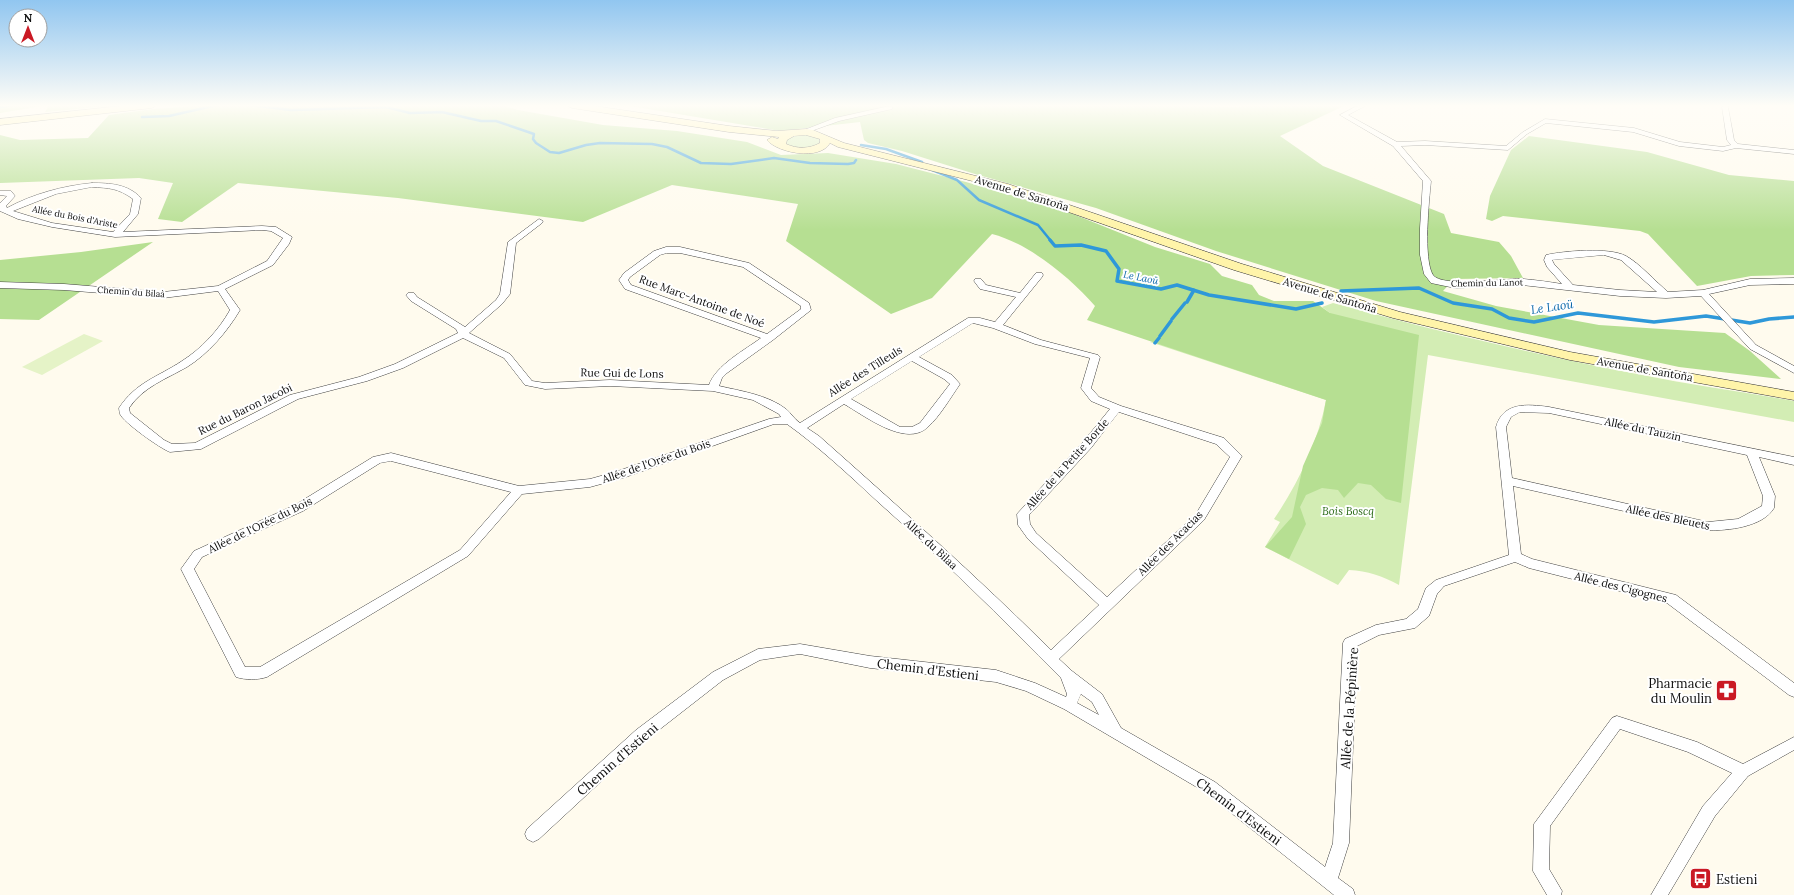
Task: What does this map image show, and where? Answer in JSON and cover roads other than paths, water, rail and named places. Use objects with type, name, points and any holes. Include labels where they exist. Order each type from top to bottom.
[{"type":"main road","name":"Avenue de Santoña","points":[[784,147],[794,150],[815,149],[876,154]]},
{"type":"main road","points":[[815,149],[819,147]]},
{"type":"main road","name":"Avenue de Santoña","points":[[848,147],[1004,186],[1238,267],[1397,315],[1570,356],[1794,396]]},
{"type":"street","name":"Chemin du Lanot","points":[[1398,147],[1427,181],[1424,207],[1424,250],[1428,274],[1434,281],[1455,285],[1522,282],[1620,293],[1666,295],[1703,293],[1750,282],[1794,280]]},
{"type":"street","points":[[1488,147],[1508,148],[1509,147]]},
{"type":"street","points":[[1703,147],[1723,149],[1733,147]]},
{"type":"street","points":[[1743,147],[1794,152]]},
{"type":"street","points":[[0,193],[8,193],[11,196],[2,206],[3,210],[22,202],[68,189],[104,185],[126,189],[137,198],[138,205],[133,214],[114,235]]},
{"type":"street","name":"Allée du Bois d'Ariste","points":[[3,210],[52,225],[114,235],[193,232]]},
{"type":"street","name":"Rue du Baron Jacobi","points":[[220,288],[232,303],[234,310],[231,317],[194,358],[143,387],[132,395],[124,408],[125,414],[160,443],[170,448],[197,446],[294,397],[362,379],[399,366],[463,334],[499,302],[505,294],[512,242],[539,221]]},
{"type":"street","name":"Chemin du Bilaà","points":[[0,286],[64,287],[163,295],[220,288],[270,263],[285,244],[288,237],[273,229],[262,228],[193,232]]},
{"type":"street","name":"Rue Marc-Antoine de Noé","points":[[713,388],[718,377],[723,371],[770,338],[806,310],[806,305],[746,265],[680,250],[666,250],[657,253],[627,275],[623,280],[628,287],[770,338]]},
{"type":"street","points":[[1571,288],[1550,265],[1548,260],[1549,257],[1604,252],[1615,254],[1624,258],[1666,295]]},
{"type":"street","points":[[998,325],[1039,275]]},
{"type":"street","points":[[978,281],[983,286],[1022,296]]},
{"type":"street","points":[[1703,293],[1719,308],[1753,347],[1794,370]]},
{"type":"street","points":[[411,294],[414,299],[460,327],[463,334]]},
{"type":"street","name":"Allée des Tilleuls","points":[[794,423],[843,399],[942,336],[971,320],[998,325],[1037,341],[1078,350],[1095,357]]},
{"type":"street","name":"Rue Gui de Lons","points":[[463,334],[507,356],[529,383],[545,386],[610,383],[713,388],[756,398],[783,412],[794,423]]},
{"type":"street","points":[[843,399],[898,430],[914,430],[924,425],[955,384],[948,377],[911,356]]},
{"type":"street","name":"Allée des Acacias","points":[[1050,659],[1200,517],[1236,456],[1220,441],[1117,408],[1095,399],[1086,388],[1095,357]]},
{"type":"street","name":"Allée de la Petite Borde","points":[[1108,605],[1032,536],[1024,525],[1023,514],[1087,445],[1117,408]]},
{"type":"street","name":"Allée du Tauzin","points":[[1507,481],[1501,427],[1502,420],[1509,412],[1523,408],[1548,410],[1794,461]]},
{"type":"street","name":"Allée de l'Orée du Bois","points":[[519,490],[464,553],[262,673],[241,673],[186,569],[198,554],[299,508],[377,460],[391,457],[519,490],[590,483],[619,475],[773,421],[794,423]]},
{"type":"street","name":"Allée du Bilaa","points":[[794,423],[915,528],[987,595],[1067,675],[1096,698],[1116,731]]},
{"type":"street","name":"Allée des Bleuets","points":[[1507,481],[1708,526],[1727,527],[1745,522],[1768,508],[1769,496],[1751,452]]},
{"type":"street","points":[[1507,481],[1516,557]]},
{"type":"street","name":"Allée des Cigognes","points":[[1516,557],[1529,563],[1671,599],[1794,691]]},
{"type":"street","name":"Allée de la Pépinière","points":[[1329,880],[1341,843],[1350,643],[1376,630],[1410,624],[1424,612],[1431,591],[1440,583],[1516,557]]},
{"type":"street","name":"Chemin d'Estieni","points":[[533,834],[641,735],[718,676],[758,655],[800,649],[870,662],[996,676],[1030,687],[1069,705],[1210,786],[1347,895]]},
{"type":"street","name":"Allée du Bilaa","points":[[1067,675],[1074,694],[1069,705]]},
{"type":"street","points":[[1554,891],[1542,871],[1542,824],[1617,722],[1692,747],[1743,771]]},
{"type":"street","points":[[1659,895],[1709,811],[1743,771],[1794,743]]},
{"type":"waterway","name":"Le Laoü","points":[[542,147],[550,152],[559,153],[580,147]]},
{"type":"waterway","name":"Le Laoü","points":[[666,147],[701,163],[731,164],[774,158],[810,163],[848,164],[854,163],[856,160]]},
{"type":"waterway","name":"Le Laoü","points":[[872,147],[886,149],[922,162]]},
{"type":"waterway","name":"Le Laoü","points":[[932,170],[957,180],[979,200],[1038,225],[1051,241]]},
{"type":"waterway","name":"Le Laoü","points":[[1050,240],[1055,246],[1081,245],[1106,251],[1119,269],[1117,281],[1161,289],[1177,285],[1194,290]]},
{"type":"waterway","name":"Le Laoü","points":[[1341,291],[1419,288],[1453,303],[1492,309],[1509,318],[1534,322],[1578,313],[1654,322],[1706,316],[1750,323],[1769,319],[1794,317]]},
{"type":"waterway","points":[[1187,302],[1194,290]]},
{"type":"waterway","name":"Le Laoü","points":[[1194,290],[1209,295],[1296,309],[1322,303]]},
{"type":"waterway","points":[[1172,319],[1185,303]]},
{"type":"waterway","points":[[1160,336],[1171,321]]},
{"type":"waterway","points":[[1155,343],[1159,338]]},
{"type":"place","name":"Pharmacie du Moulin","points":[[1727,690]]},
{"type":"place","name":"Estieni","points":[[1700,879]]},
{"type":"park label","name":"Bois Boscq","points":[[1348,511]]}]
